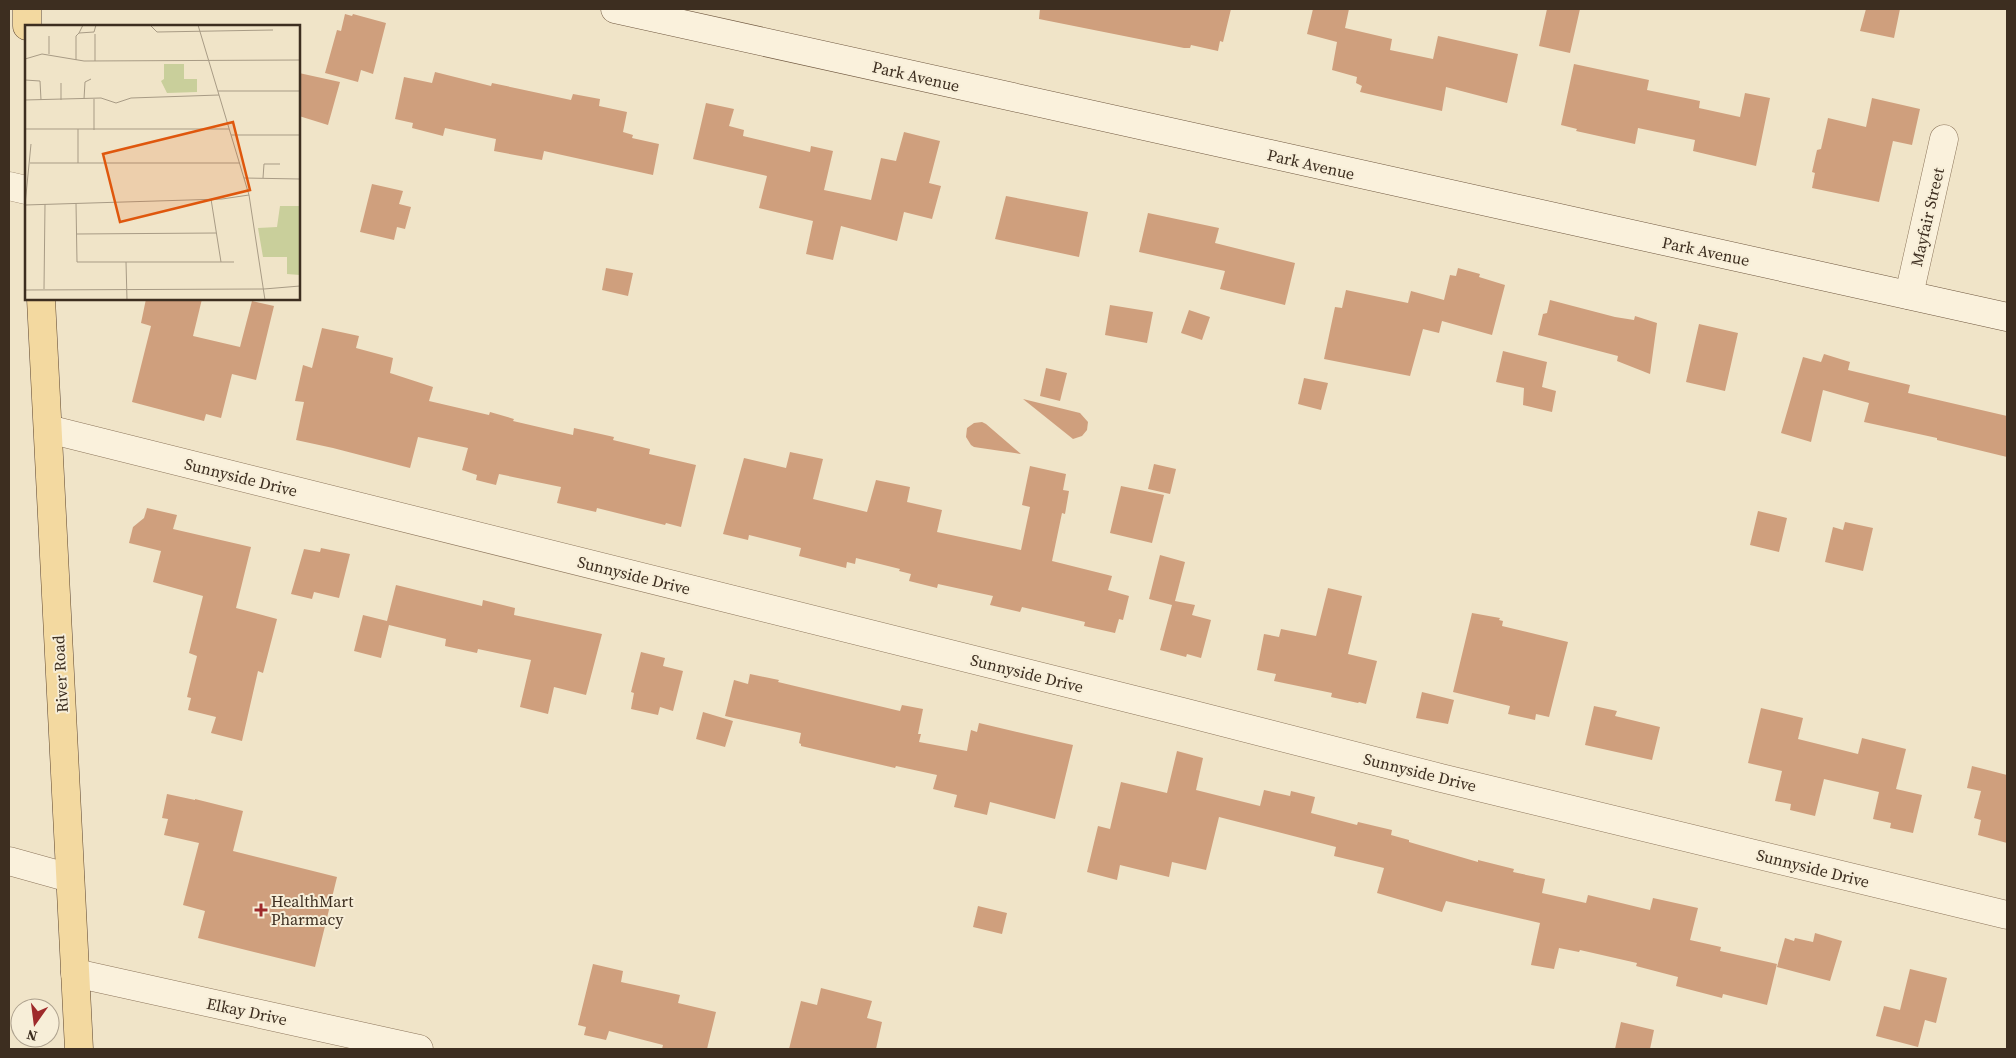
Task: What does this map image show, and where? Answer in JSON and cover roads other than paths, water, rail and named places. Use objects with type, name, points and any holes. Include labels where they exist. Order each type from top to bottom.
[{"type":"main road","points":[[26,9],[27,25]]},
{"type":"main road","name":"River Road","points":[[41,300],[79,1049]]},
{"type":"street","name":"Park Avenue","points":[[615,9],[2007,317]]},
{"type":"street","name":"Mayfair Street","points":[[1909,295],[1944,139]]},
{"type":"street","points":[[9,186],[25,190]]},
{"type":"street","name":"Sunnyside Drive","points":[[48,429],[1166,707],[1441,778],[2007,915]]},
{"type":"street","points":[[9,861],[70,878]]},
{"type":"street","name":"Elkay Drive","points":[[75,973],[419,1049]]},
{"type":"place","name":"HealthMart Pharmacy","points":[[261,910]]}]
